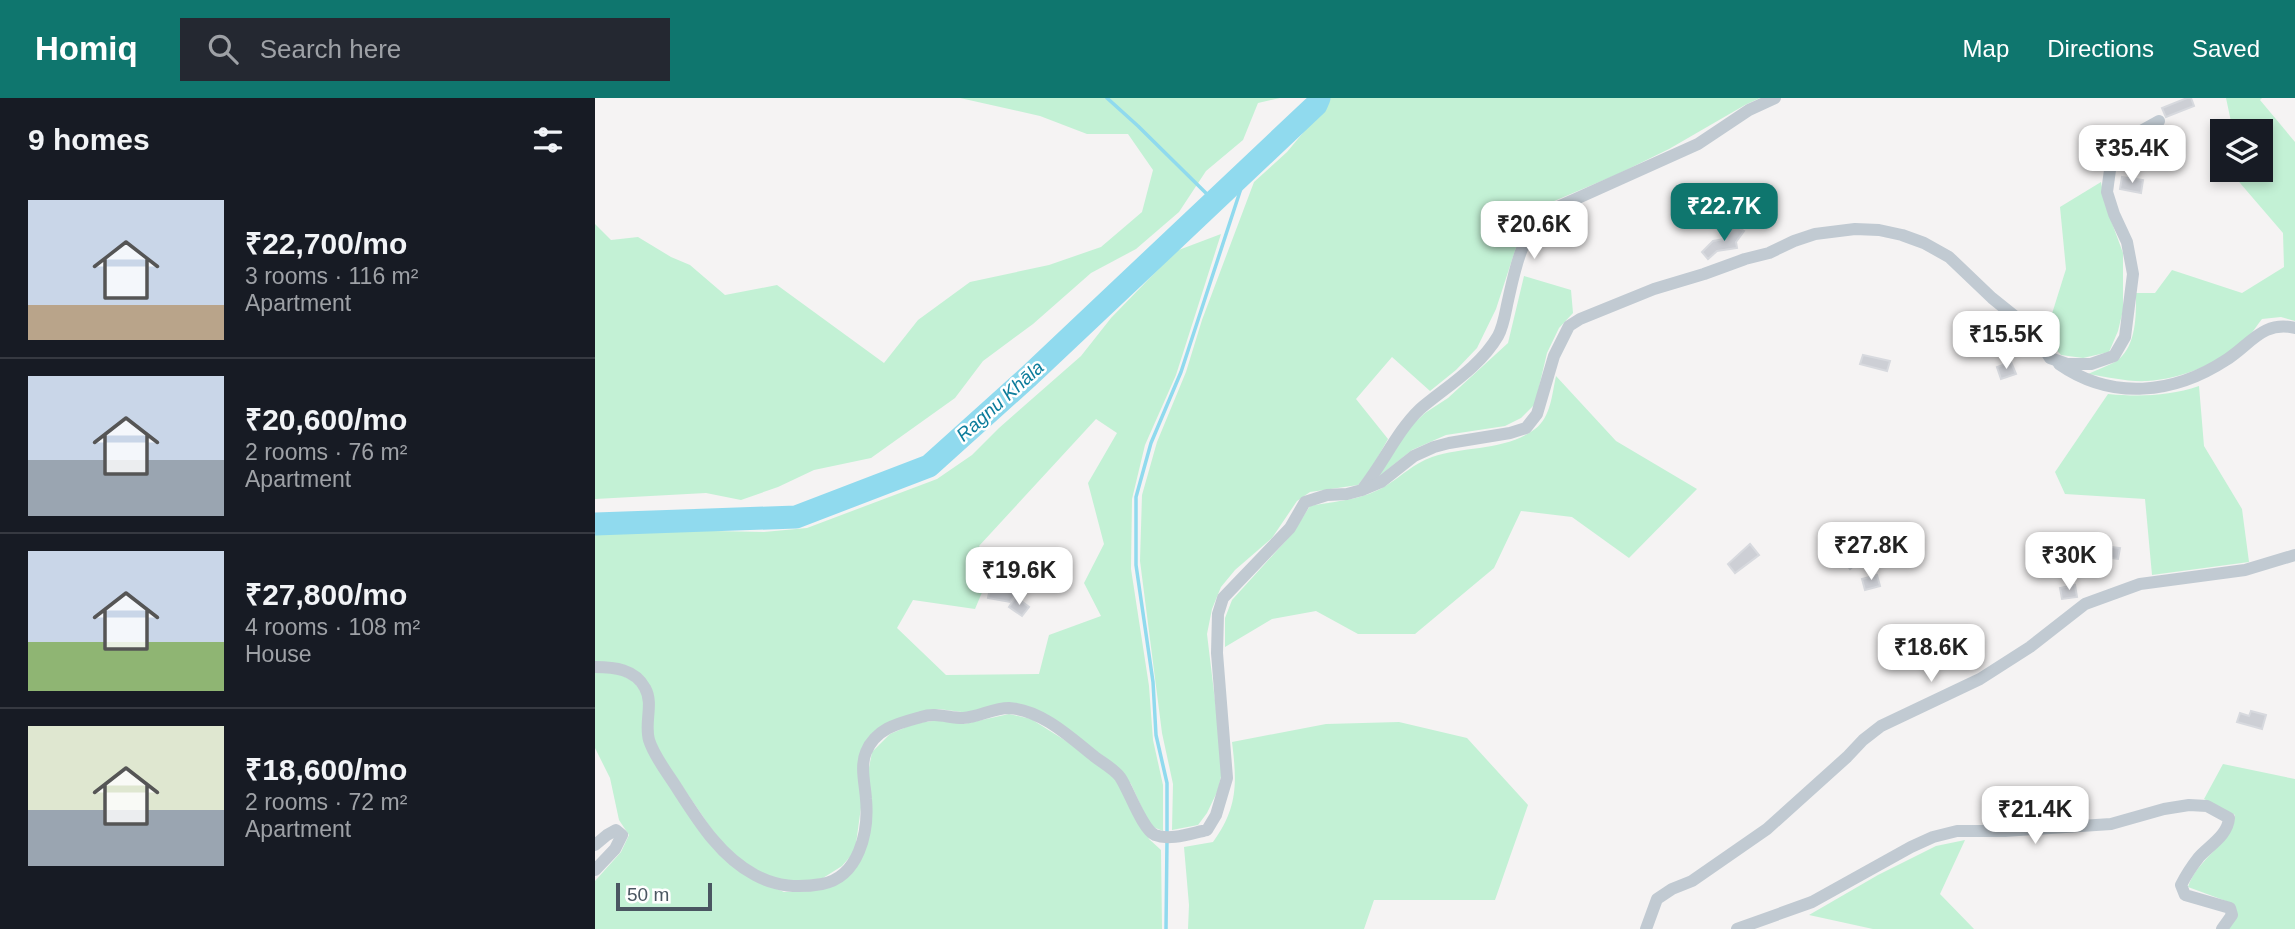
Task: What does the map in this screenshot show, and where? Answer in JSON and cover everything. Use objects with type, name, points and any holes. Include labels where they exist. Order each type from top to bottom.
[{"type":"street","points":[[1362,490],[1412,418],[1462,375],[1498,336],[1518,256],[1536,222],[1549,211],[1698,144],[1749,110],[1775,98]]},
{"type":"street","points":[[2050,358],[2067,365],[2091,364],[2115,356],[2125,337],[2133,274],[2127,242],[2114,214],[2108,192],[2110,170],[2115,155],[2132,136],[2159,121]]},
{"type":"street","points":[[595,667],[625,670],[645,686],[650,701],[648,738],[660,763],[695,816],[716,844],[735,863],[780,886],[807,887],[829,883],[846,871],[859,855],[865,828],[865,753],[875,737],[887,727],[926,715],[942,714],[960,718],[1008,708],[1027,711],[1071,737],[1119,775],[1146,826],[1155,835],[1173,836],[1207,830],[1216,815],[1227,778],[1217,653],[1218,614],[1223,598],[1290,528],[1305,502],[1327,495],[1347,494],[1381,482],[1413,456],[1434,447],[1526,428],[1537,414],[1544,397],[1547,378],[1562,339],[1569,326],[1580,319],[1654,289],[1769,253],[1815,234],[1855,229],[1902,234],[1949,257],[1992,298],[2033,331],[2050,358],[2071,373],[2092,381],[2120,387],[2155,389],[2181,383],[2206,372],[2269,328],[2279,325],[2295,328]]},
{"type":"street","points":[[1646,929],[1657,899],[1692,881],[1767,829],[1881,726],[1980,679],[2030,647],[2085,604],[2140,584],[2245,570],[2295,555]]},
{"type":"street","points":[[1737,929],[1812,902],[1911,846],[1933,837],[1957,831],[2005,831],[2111,824],[2189,804],[2207,806],[2229,818],[2229,825],[2222,836],[2199,858],[2181,885],[2185,895],[2230,908],[2232,915],[2222,929]]},
{"type":"street","points":[[595,845],[616,831],[622,835],[615,849],[595,870]]},
{"type":"green space","points":[[960,98],[1280,98],[1258,103],[1243,140],[1206,171],[1179,212],[1136,249],[1091,273],[1033,324],[983,361],[955,398],[871,458],[814,470],[741,500],[706,493],[595,499],[595,224],[611,240],[638,237],[690,265],[725,295],[777,285],[884,363],[918,320],[970,282],[1049,265],[1101,247],[1142,212],[1153,170],[1128,134],[1087,134],[1040,116]]},
{"type":"green space","points":[[1327,98],[1760,98],[1669,149],[1540,207],[1523,226],[1496,309],[1477,348],[1456,370],[1430,391],[1392,357],[1356,399],[1388,439],[1371,469],[1358,485],[1310,492],[1297,501],[1272,538],[1235,570],[1221,587],[1212,609],[1207,634],[1223,767],[1218,790],[1198,825],[1172,830],[1173,784],[1162,733],[1140,561],[1142,495],[1157,442],[1186,372],[1202,320],[1254,182],[1287,152],[1317,116]]},
{"type":"green space","points":[[2226,98],[2262,98],[2260,100],[2295,142],[2295,321],[2281,317],[2262,319],[2248,338],[2224,356],[2173,377],[2140,381],[2088,374],[2122,356],[2134,330],[2136,293],[2155,293],[2172,270],[2242,293],[2284,267],[2283,233],[2239,182],[2273,182],[2273,119],[2230,119]]},
{"type":"green space","points":[[2101,182],[2105,204],[2123,253],[2123,310],[2109,352],[2083,358],[2061,355],[2045,336],[2066,269],[2060,207]]},
{"type":"green space","points":[[1221,234],[1176,375],[1145,445],[1132,499],[1131,569],[1149,686],[1153,740],[1163,785],[1163,831],[1153,827],[1147,819],[1131,784],[1121,772],[1027,706],[969,713],[939,709],[916,714],[871,734],[855,851],[842,866],[823,878],[801,882],[775,880],[752,870],[719,840],[663,758],[652,735],[645,681],[595,663],[595,531],[613,529],[764,532],[807,528],[937,479],[972,455],[1081,356],[1111,318],[1176,251]],"holes":[[[1096,419],[1117,433],[1088,483],[1104,544],[1084,583],[1101,616],[1049,635],[1039,674],[946,675],[897,628],[913,600],[975,609],[994,564],[979,546]]]},
{"type":"green space","points":[[1524,276],[1571,290],[1573,313],[1559,328],[1547,353],[1535,404],[1521,418],[1505,426],[1446,435],[1412,450],[1378,477],[1409,428],[1425,413],[1448,398],[1508,343]]},
{"type":"green space","points":[[1556,376],[1616,441],[1697,489],[1629,558],[1572,517],[1521,511],[1494,568],[1415,634],[1358,634],[1316,611],[1272,619],[1225,647],[1225,618],[1232,600],[1292,534],[1310,506],[1369,494],[1432,457],[1498,445],[1524,436],[1535,429],[1544,418],[1550,405]]},
{"type":"green space","points":[[2199,386],[2204,446],[2242,509],[2249,562],[2152,575],[2145,499],[2065,494],[2055,472],[2108,394],[2154,395]]},
{"type":"green space","points":[[595,673],[618,673],[634,682],[644,696],[657,767],[753,879],[784,892],[811,891],[863,854],[868,773],[872,752],[890,734],[916,723],[942,720],[964,724],[1009,714],[1031,719],[1074,746],[1122,786],[1149,839],[1161,850],[1162,929],[595,929],[595,881],[621,852],[629,835],[619,820],[610,778],[595,748]]},
{"type":"green space","points":[[1399,722],[1467,738],[1528,805],[1495,900],[1374,900],[1364,929],[1188,929],[1189,905],[1184,847],[1213,842],[1227,818],[1235,783],[1232,742],[1326,724]]},
{"type":"green space","points":[[2223,764],[2295,779],[2295,929],[2228,929],[2226,901],[2188,887],[2198,868],[2232,826],[2235,815],[2204,799]]},
{"type":"green space","points":[[1965,840],[1940,894],[1974,929],[1873,929],[1809,915],[1878,875],[1936,846]]},
{"type":"building","points":[[2191,98],[2194,106],[2166,117],[2162,108]]},
{"type":"building","points":[[2122,177],[2143,180],[2141,193],[2120,189]]},
{"type":"building","points":[[1734,225],[1744,231],[1736,242],[1737,248],[1717,251],[1708,259],[1702,252],[1713,241],[1724,239]]},
{"type":"building","points":[[1863,355],[1890,361],[1887,371],[1860,364]]},
{"type":"building","points":[[2011,362],[2016,374],[2001,379],[1997,367]]},
{"type":"building","points":[[1750,544],[1759,555],[1735,573],[1728,564]]},
{"type":"building","points":[[2104,546],[2120,548],[2118,559],[2103,557]]},
{"type":"building","points":[[1849,550],[1858,562],[1850,569],[1841,557]]},
{"type":"building","points":[[1877,575],[1880,586],[1865,590],[1862,579]]},
{"type":"building","points":[[2075,585],[2077,597],[2062,599],[2060,588]]},
{"type":"building","points":[[990,588],[1016,593],[1010,602],[988,598]]},
{"type":"building","points":[[1016,597],[1029,607],[1022,616],[1009,607]]},
{"type":"building","points":[[2251,711],[2266,715],[2262,729],[2237,722],[2240,713],[2249,716]]},
{"type":"waterway","points":[[1107,98],[1214,201]]},
{"type":"waterway","name":"Ragnu Khāla","points":[[595,524],[796,517],[929,466],[1029,376],[1316,105],[1319,98]]},
{"type":"waterway","points":[[1167,832],[1167,783],[1156,735],[1153,682],[1136,565],[1136,497],[1151,443],[1181,372],[1247,170]]},
{"type":"waterway","points":[[1166,929],[1167,840]]}]
